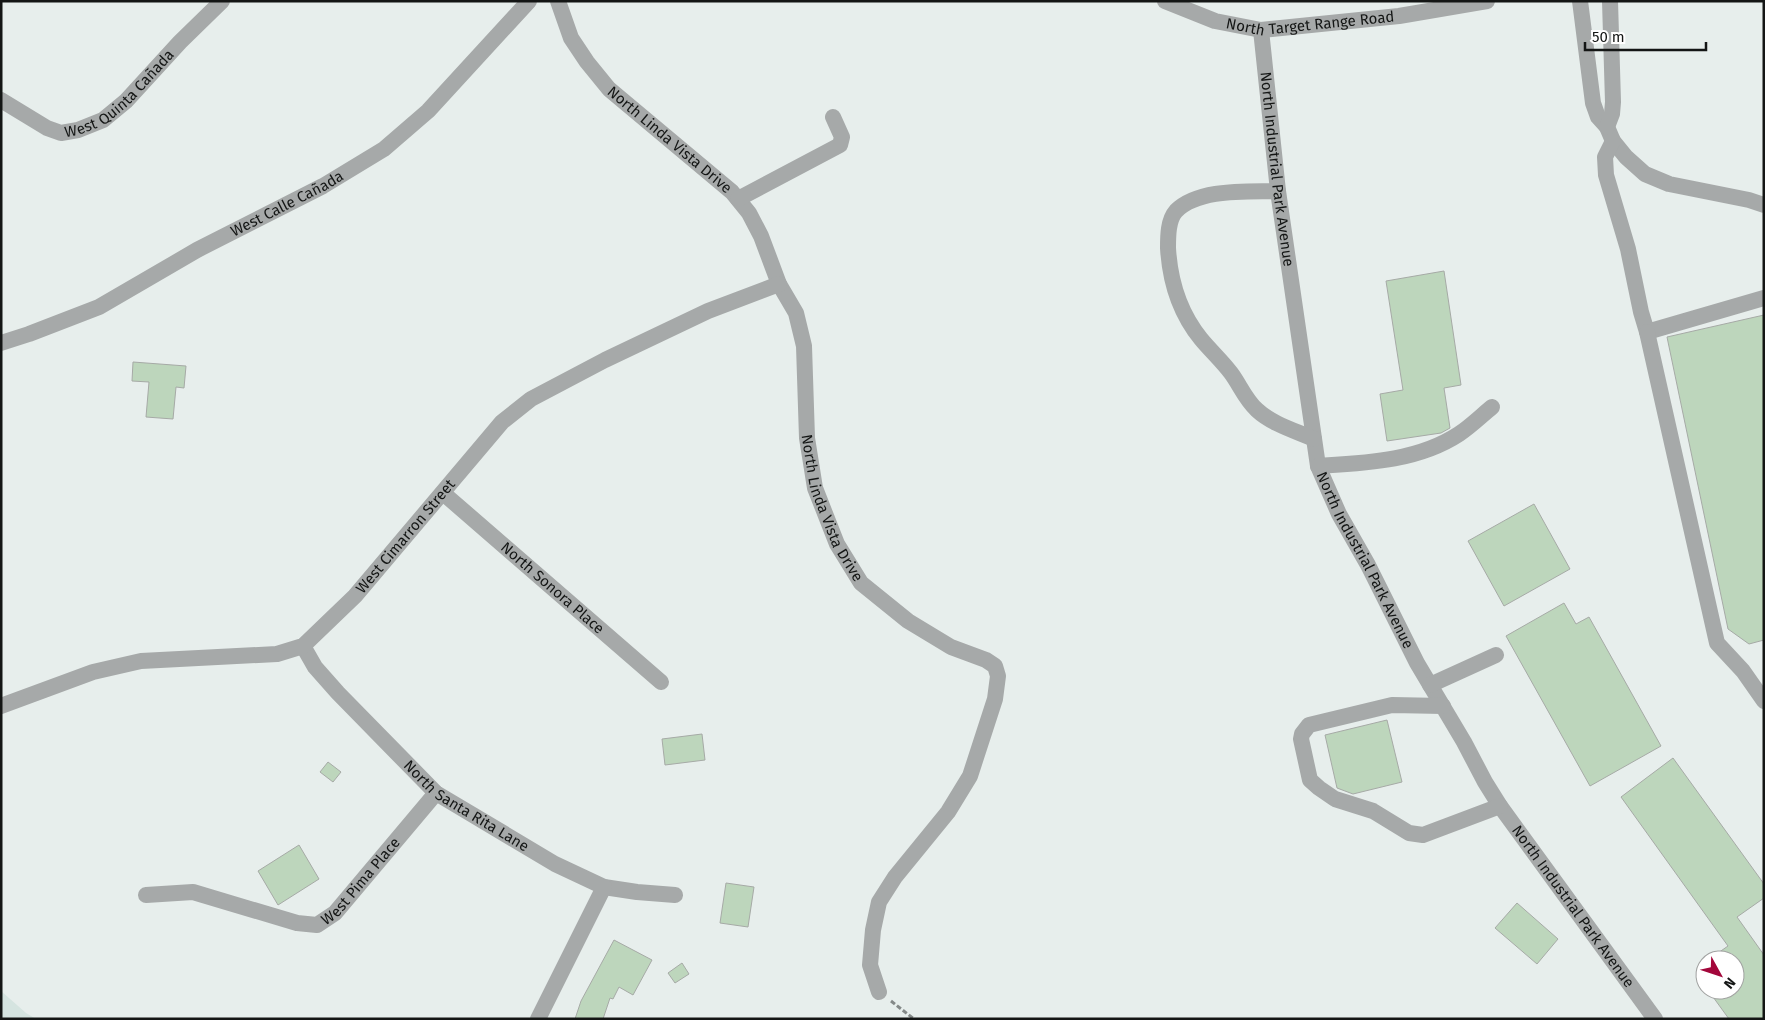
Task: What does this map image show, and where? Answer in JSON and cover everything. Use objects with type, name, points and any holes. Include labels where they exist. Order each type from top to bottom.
[{"type":"street","name":"West Quinta Cañada","points":[[1,100],[46,128],[61,133],[78,130],[103,120],[126,101],[180,42],[222,1]]},
{"type":"street","name":"West Calle Cañada","points":[[1,343],[99,307],[197,250],[323,186],[384,149],[428,110],[529,1]]},
{"type":"street","name":"North Linda Vista Drive","points":[[558,1],[571,38],[587,62],[609,89],[732,192],[749,214],[761,236],[779,284],[796,313],[804,346],[807,438],[815,488],[837,544],[861,583],[908,621],[951,647],[986,660],[995,666],[998,676],[995,700],[970,776],[948,812],[895,877],[879,902],[873,930],[870,965],[879,992]]},
{"type":"street","name":"North Target Range Road","points":[[1165,1],[1215,22],[1261,30],[1400,16],[1487,1]]},
{"type":"street","points":[[1580,1],[1593,103],[1598,117],[1626,157],[1644,174],[1669,184],[1749,200],[1764,205]]},
{"type":"street","points":[[1610,1],[1612,114],[1605,157],[1606,175],[1628,248],[1717,643],[1743,671],[1764,701]]},
{"type":"street","name":"North Industrial Park Avenue","points":[[1261,30],[1278,191],[1318,466],[1339,514],[1368,565],[1417,663],[1500,806],[1655,1019]]},
{"type":"street","points":[[738,199],[840,145],[842,137],[833,117]]},
{"type":"street","points":[[1278,191],[1226,193],[1190,201],[1175,212],[1168,232],[1169,267],[1176,298],[1188,320],[1201,339],[1231,374],[1245,397],[1257,411],[1273,421],[1314,439]]},
{"type":"street","name":"West Cimarron Street","points":[[1,706],[93,672],[141,662],[277,654],[303,646],[355,596],[502,422],[531,399],[605,360],[708,311],[779,284]]},
{"type":"street","points":[[1647,332],[1764,298]]},
{"type":"street","points":[[1318,466],[1388,460],[1432,448],[1459,434],[1492,407]]},
{"type":"street","name":"North Sonora Place","points":[[443,493],[661,682]]},
{"type":"street","name":"North Santa Rita Lane","points":[[303,646],[315,666],[338,693],[436,793],[554,864],[604,887],[675,895]]},
{"type":"street","points":[[1430,685],[1496,655]]},
{"type":"street","points":[[1443,706],[1392,705],[1309,725],[1302,734],[1301,739],[1310,780],[1335,799],[1373,811],[1409,833],[1423,835],[1500,806]]},
{"type":"street","name":"West Pima Place","points":[[146,895],[193,892],[297,923],[317,925],[335,913],[436,793]]},
{"type":"street","points":[[538,1019],[604,887]]},
{"type":"path","points":[[879,992],[914,1019]]},
{"type":"shaded area","points":[[1,991],[26,1013],[36,1019],[1,1019]]},
{"type":"building","points":[[1444,271],[1461,385],[1444,388],[1450,428],[1441,433],[1387,441],[1380,394],[1403,390],[1386,281]]},
{"type":"building","points":[[1764,315],[1764,640],[1749,644],[1728,629],[1667,337]]},
{"type":"building","points":[[133,362],[186,366],[184,388],[176,387],[173,419],[146,417],[149,382],[132,381]]},
{"type":"building","points":[[1534,504],[1570,569],[1504,606],[1468,541]]},
{"type":"building","points":[[1564,603],[1576,624],[1589,617],[1661,746],[1590,786],[1506,636]]},
{"type":"building","points":[[1387,720],[1402,782],[1353,794],[1337,788],[1325,735]]},
{"type":"building","points":[[702,734],[705,760],[665,765],[662,739]]},
{"type":"building","points":[[1673,758],[1764,884],[1764,898],[1737,917],[1764,955],[1764,1019],[1729,1019],[1715,1000],[1745,1000],[1745,950],[1722,950],[1728,946],[1621,797]]},
{"type":"building","points":[[328,762],[341,772],[333,782],[320,772]]},
{"type":"building","points":[[299,845],[319,879],[278,905],[258,871]]},
{"type":"building","points":[[726,883],[754,887],[748,927],[720,923]]},
{"type":"building","points":[[1517,903],[1558,939],[1537,964],[1495,928]]},
{"type":"building","points":[[614,940],[652,960],[633,995],[619,987],[613,999],[610,998],[603,1019],[575,1019],[581,1001]]},
{"type":"building","points":[[682,963],[689,974],[675,983],[668,973]]}]
